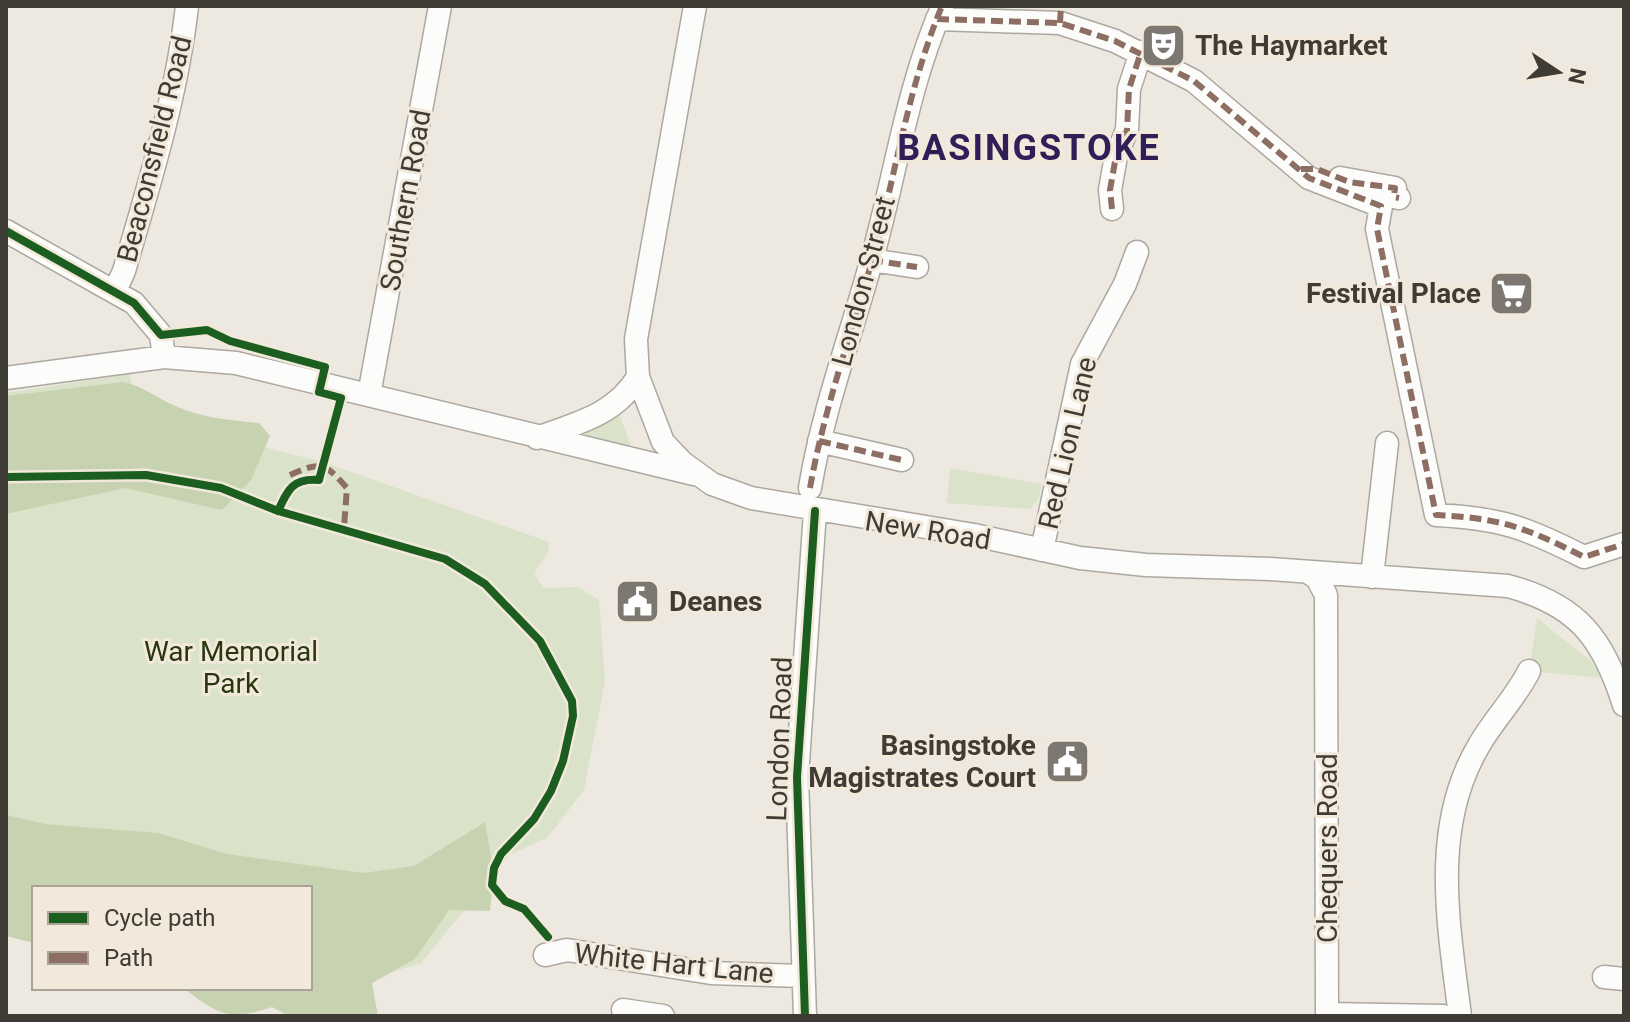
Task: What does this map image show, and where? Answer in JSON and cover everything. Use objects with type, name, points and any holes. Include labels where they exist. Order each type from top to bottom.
[{"type":"street","name":"Beaconsfield Road","points":[[115,291],[124,271],[162,134],[183,47],[187,6]]},
{"type":"street","name":"Southern Road","points":[[369,395],[440,6]]},
{"type":"street","name":"New Road","points":[[695,6],[636,339],[638,377],[663,442],[712,484],[751,498],[815,511],[922,526],[1042,550],[1146,565],[1490,583],[1531,592],[1566,609],[1578,619],[1601,648],[1624,705]]},
{"type":"street","points":[[937,18],[1060,19],[1141,52],[1194,81],[1309,178],[1390,202],[1377,229],[1436,515],[1490,517],[1538,533],[1584,557],[1624,544]]},
{"type":"street","name":"London Street","points":[[810,488],[819,441],[871,260],[895,156],[937,18]]},
{"type":"street","points":[[1112,209],[1110,190],[1116,156],[1127,130],[1129,89],[1141,52]]},
{"type":"street","points":[[6,231],[115,291],[149,317],[161,335],[164,357]]},
{"type":"street","name":"Red Lion Lane","points":[[1042,550],[1082,364],[1125,284],[1137,252]]},
{"type":"street","points":[[871,260],[917,267]]},
{"type":"street","points":[[6,378],[164,357],[236,363],[537,438],[699,474]]},
{"type":"street","points":[[537,438],[611,410],[629,393],[638,377]]},
{"type":"street","points":[[819,441],[902,460]]},
{"type":"street","points":[[1372,577],[1387,443]]},
{"type":"street","name":"London Road","points":[[805,1016],[797,777],[815,511]]},
{"type":"street","name":"Chequers Road","points":[[1309,573],[1317,578],[1326,595],[1324,1015],[1443,1016]]},
{"type":"street","points":[[1460,1016],[1445,894],[1452,814],[1478,747],[1516,696],[1529,671]]},
{"type":"street","name":"White Hart Lane","points":[[545,955],[567,950],[711,973],[803,976]]},
{"type":"street","points":[[623,1010],[663,1016]]},
{"type":"green space","name":"War Memorial Park","points":[[130,374],[135,415],[323,462],[549,542],[548,553],[534,573],[543,588],[578,587],[599,600],[605,681],[584,790],[547,838],[511,854],[421,963],[323,993],[312,886],[32,886],[32,891],[6,936],[6,393]]},
{"type":"green space","points":[[123,382],[194,413],[259,423],[270,436],[251,480],[222,510],[125,488],[6,514],[6,396]]},
{"type":"green space","points":[[620,416],[632,449],[565,436]]},
{"type":"green space","points":[[950,468],[1042,484],[1039,498],[1030,509],[947,503]]},
{"type":"green space","points":[[1537,618],[1591,661],[1603,678],[1529,671]]},
{"type":"green space","points":[[6,815],[45,824],[158,833],[227,854],[363,873],[414,866],[485,822],[494,874],[490,911],[449,910],[415,959],[372,983],[378,1016],[289,1016],[272,1007],[244,1014],[224,1013],[186,990],[312,990],[312,886],[32,886],[32,942],[6,936]]},
{"type":"marked path","points":[[810,488],[833,392],[879,235],[913,91],[942,6]]},
{"type":"marked path","points":[[1060,23],[1061,6]]},
{"type":"marked path","points":[[937,19],[1060,23],[1115,41],[1194,81],[1309,178],[1381,206],[1377,229],[1436,515],[1513,526],[1584,557],[1624,544]]},
{"type":"marked path","points":[[1112,209],[1110,190],[1116,156],[1127,130],[1129,89],[1141,52]]},
{"type":"marked path","points":[[1301,169],[1317,169],[1349,182],[1395,188],[1394,197],[1399,198]]},
{"type":"marked path","points":[[871,260],[917,267]]},
{"type":"marked path","points":[[819,441],[902,460]]},
{"type":"marked path","points":[[290,475],[316,466],[333,473],[347,488],[344,527]]},
{"type":"cycle path","points":[[6,231],[134,303],[161,335],[207,330],[230,341],[325,367],[319,392],[341,398],[319,480],[303,481],[292,486],[278,511]]},
{"type":"cycle path","points":[[6,477],[146,475],[221,488],[278,511],[445,559],[485,584],[540,641],[572,701],[573,716],[563,761],[551,791],[534,819],[501,854],[494,868],[492,885],[505,901],[524,909],[548,937]]},
{"type":"cycle path","points":[[805,1016],[797,777],[815,511]]},
{"type":"place","name":"The Haymarket","points":[[1164,45]]},
{"type":"place","name":"Festival Place","points":[[1512,293]]},
{"type":"place","name":"Deanes","points":[[638,601]]},
{"type":"place","name":"Basingstoke Magistrates Court","points":[[1067,761]]},
{"type":"district","name":"BASINGSTOKE","points":[[1029,147]]}]
